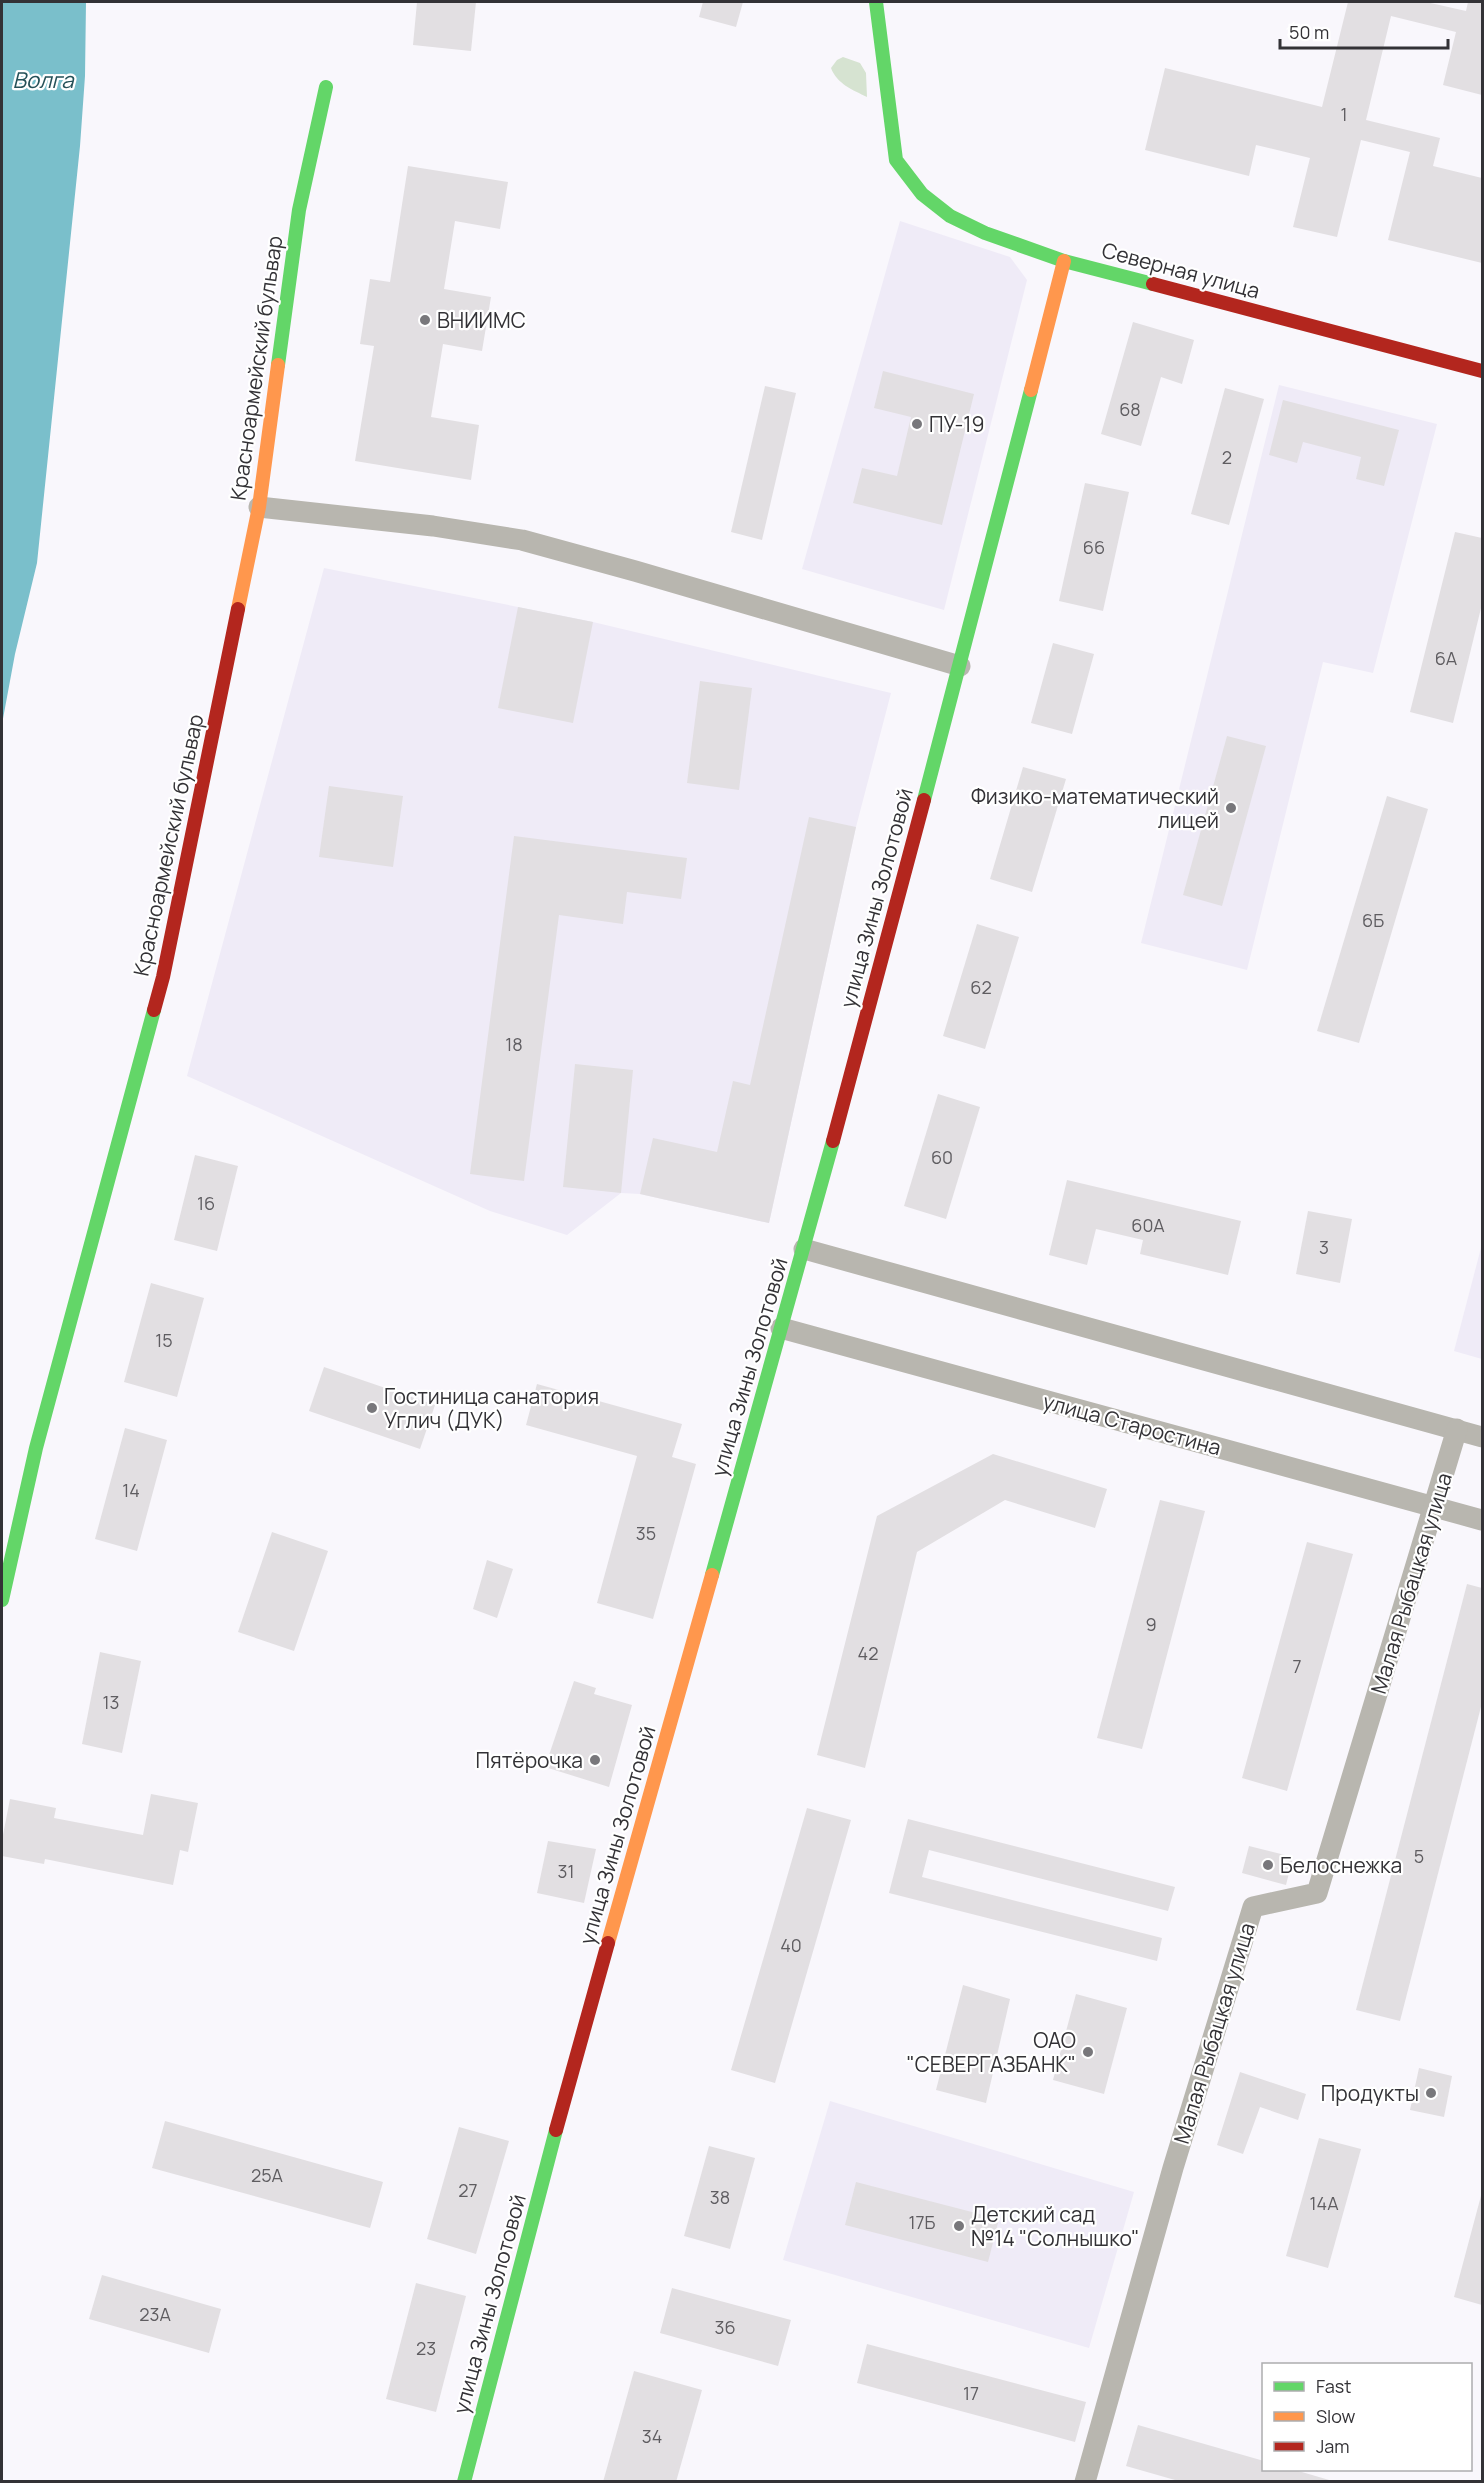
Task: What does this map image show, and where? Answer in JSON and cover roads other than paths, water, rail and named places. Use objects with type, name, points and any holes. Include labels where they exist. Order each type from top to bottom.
[{"type":"street","name":"Северная улица","points":[[876,2],[896,160],[922,194],[950,216],[994,236],[1064,261],[1482,371]]},
{"type":"street","name":"Красноармейский бульвар","points":[[2,1600],[36,1448],[163,977],[259,507],[299,210],[326,87]]},
{"type":"street","name":"улица Зины Золотовой","points":[[465,2481],[563,2103],[804,1248],[960,666],[1064,261]]},
{"type":"street","points":[[259,507],[433,526],[522,540],[960,666]]},
{"type":"street","points":[[804,1248],[1482,1437]]},
{"type":"street","name":"улица Старостина","points":[[781,1328],[1482,1520]]},
{"type":"street","name":"Малая Рыбацкая улица","points":[[1085,2481],[1173,2168],[1253,1907],[1317,1893],[1457,1429]]},
{"type":"water","name":"Волга","points":[[2,2],[86,2],[85,76],[80,146],[37,563],[15,654],[2,724]]},
{"type":"place","name":"ВНИИМС","points":[[425,320]]},
{"type":"place","name":"ПУ-19","points":[[917,424]]},
{"type":"place","name":"Физико-математический лицей","points":[[1231,808]]},
{"type":"place","name":"Гостиница санатория Углич (ДУК)","points":[[372,1408]]},
{"type":"place","name":"Пятёрочка","points":[[595,1760]]},
{"type":"place","name":"Белоснежка","points":[[1268,1865]]},
{"type":"place","name":"ОАО \"СЕВЕРГАЗБАНК\"","points":[[1088,2052]]},
{"type":"place","name":"Продукты","points":[[1431,2093]]},
{"type":"place","name":"Детский сад №14 \"Солнышко\"","points":[[959,2226]]}]
